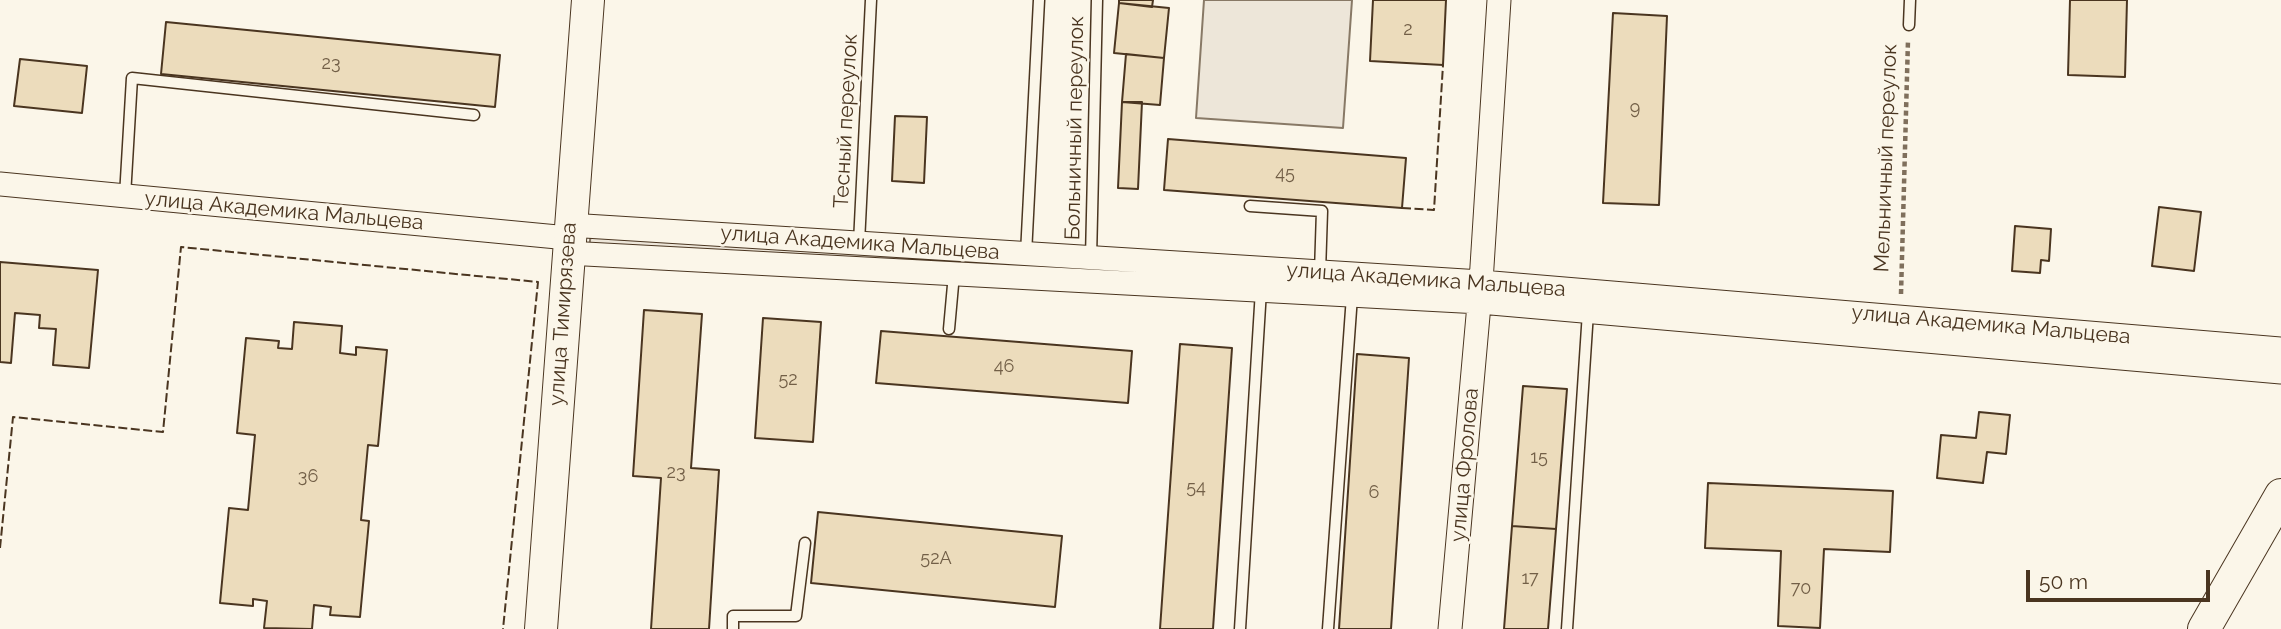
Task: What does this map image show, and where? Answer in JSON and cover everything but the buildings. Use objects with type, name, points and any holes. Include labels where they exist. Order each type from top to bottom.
[{"type":"main road","name":"улица Тимирязева","points":[[541,629],[585,0]]},
{"type":"main road","points":[[2204,629],[2272,533],[2281,495]]},
{"type":"street","name":"улица Фролова","points":[[1450,629],[1480,292],[1499,0]]},
{"type":"street","name":"улица Академика Мальцева","points":[[0,184],[568,239],[859,243],[1320,272],[1480,292],[1900,318],[2281,349]]},
{"type":"street","points":[[568,239],[954,274],[1352,296],[1480,292],[1588,312],[2281,372]]},
{"type":"street","points":[[1090,281],[1091,258]]},
{"type":"lane","name":"Тесный переулок","points":[[859,243],[871,0]]},
{"type":"lane","points":[[1027,254],[1039,0]]},
{"type":"lane","name":"Больничный переулок","points":[[1091,258],[1097,0]]},
{"type":"lane","name":"Мельничный переулок","points":[[1909,25],[1910,0]]},
{"type":"lane","points":[[125,196],[132,78],[474,115]]},
{"type":"lane","points":[[1250,206],[1322,211],[1320,272]]},
{"type":"lane","points":[[948,329],[954,274]]},
{"type":"lane","points":[[1240,629],[1261,290]]},
{"type":"lane","points":[[1328,629],[1352,296]]},
{"type":"lane","points":[[1567,629],[1588,312]]},
{"type":"lane","points":[[733,629],[733,616],[796,616],[805,543]]},
{"type":"path","name":"Мельничный переулок","points":[[1900,318],[1909,25]]},
{"type":"shaded area","points":[[1204,0],[1352,0],[1343,128],[1196,118]]},
{"type":"shaded area","points":[[591,233],[1086,264],[1085,274],[589,248]]},
{"type":"fence","points":[[1402,208],[1434,210],[1443,65]]},
{"type":"fence","points":[[0,548],[13,417],[163,432],[181,247],[538,282],[503,629]]}]
